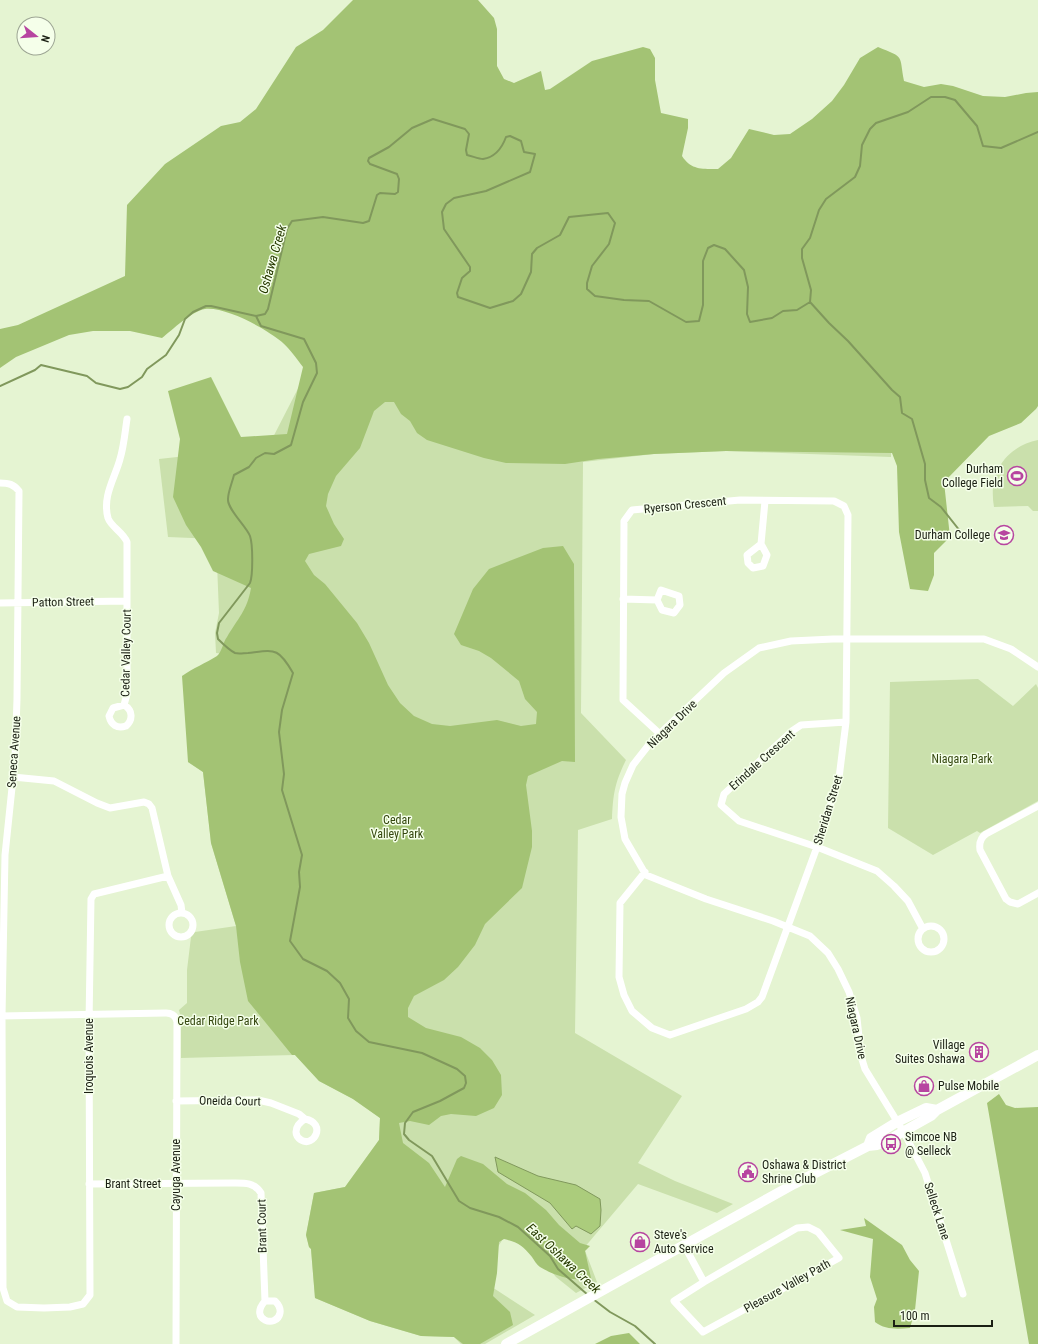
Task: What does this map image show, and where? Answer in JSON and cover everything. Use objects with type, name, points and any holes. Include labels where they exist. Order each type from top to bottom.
[{"type":"main road","points":[[506,1344],[794,1184],[868,1146],[877,1145],[931,1116],[937,1110],[1038,1055]]},
{"type":"main road","points":[[868,1146],[871,1138],[897,1122],[926,1108],[937,1110]]},
{"type":"street","name":"Cedar Valley Court","points":[[124,705],[127,694],[127,542],[125,537],[109,521],[107,511],[110,486],[120,459],[127,419]]},
{"type":"street","name":"Seneca Avenue","points":[[0,483],[9,483],[15,486],[19,491],[17,699],[13,777],[5,855],[1,1016],[3,1288],[7,1301],[17,1307],[70,1307],[83,1304],[90,1295]]},
{"type":"street","name":"Ryerson Crescent","points":[[660,734],[623,700],[624,521],[632,510],[740,500],[834,501],[844,506],[848,515],[846,640]]},
{"type":"street","points":[[761,544],[765,501]]},
{"type":"street","points":[[624,599],[657,600]]},
{"type":"street","name":"Patton Street","points":[[0,603],[126,600]]},
{"type":"street","name":"Niagara Drive","points":[[903,1131],[865,1069],[857,1018],[849,992],[838,969],[828,953],[810,936],[646,875],[624,839],[621,817],[622,794],[625,783],[633,765],[651,742],[724,673],[759,648],[791,641],[984,639],[1011,649],[1038,667]]},
{"type":"street","name":"Sheridan Street","points":[[645,872],[620,903],[619,978],[624,994],[632,1011],[652,1028],[670,1035],[746,1009],[758,1002],[762,997],[817,847],[839,778],[846,722],[846,640]]},
{"type":"street","name":"Erindale Crescent","points":[[817,847],[739,821],[721,805],[724,794],[792,731],[801,725],[846,722]]},
{"type":"street","points":[[13,777],[54,781],[110,808],[144,802],[148,804],[152,808],[168,876],[181,905],[182,913]]},
{"type":"street","points":[[1038,806],[986,834],[982,837],[979,846],[1006,899],[1010,902],[1018,904],[1038,894]]},
{"type":"street","points":[[817,847],[877,871],[908,901],[923,929]]},
{"type":"street","name":"Iroquois Avenue","points":[[90,1295],[89,1014],[91,899],[94,894],[168,876]]},
{"type":"street","name":"Cayuga Avenue","points":[[89,1014],[166,1012],[174,1016],[177,1021],[176,1344]]},
{"type":"street","points":[[1,1016],[89,1014]]},
{"type":"street","name":"Oneida Court","points":[[176,1101],[263,1100],[299,1114],[304,1119]]},
{"type":"street","name":"Selleck Lane","points":[[903,1131],[925,1173],[963,1294]]},
{"type":"street","name":"Brant Court","points":[[176,1184],[248,1183],[258,1187],[261,1193],[264,1301]]},
{"type":"street","name":"Brant Street","points":[[89,1184],[176,1184]]},
{"type":"street","name":"Pleasure Valley Path","points":[[808,1227],[818,1232],[838,1258],[703,1332],[674,1301],[704,1282],[797,1228],[808,1227]]},
{"type":"street","points":[[684,1246],[704,1282]]},
{"type":"green space","name":"Cedar Valley Park","points":[[353,0],[478,0],[494,18],[497,29],[497,66],[504,79],[514,83],[541,71],[545,90],[550,89],[592,61],[643,47],[650,49],[655,58],[655,80],[661,113],[688,119],[688,128],[682,156],[689,164],[702,169],[718,169],[731,158],[749,129],[774,135],[790,134],[812,119],[832,101],[844,85],[860,58],[878,47],[897,55],[901,61],[904,81],[924,87],[941,84],[953,86],[983,96],[1005,97],[1038,92],[1038,406],[1021,423],[989,436],[944,482],[950,537],[934,553],[934,575],[928,591],[910,589],[899,532],[897,466],[892,453],[726,451],[654,454],[598,459],[565,464],[506,463],[484,458],[427,440],[417,433],[410,421],[401,414],[394,402],[385,402],[374,411],[360,448],[336,476],[328,494],[326,506],[334,524],[344,539],[341,546],[309,554],[305,561],[314,575],[325,584],[357,623],[369,643],[388,685],[400,703],[414,716],[432,724],[450,726],[497,720],[521,726],[536,724],[537,712],[525,699],[519,681],[491,658],[479,651],[461,645],[454,634],[473,589],[489,569],[543,548],[563,546],[574,564],[575,762],[562,761],[528,776],[526,785],[532,831],[532,847],[522,888],[485,924],[475,945],[458,967],[444,980],[414,996],[408,1008],[408,1017],[426,1028],[461,1037],[480,1048],[492,1060],[501,1075],[502,1095],[494,1108],[476,1116],[451,1114],[441,1116],[429,1125],[410,1121],[399,1123],[403,1143],[429,1163],[445,1187],[457,1159],[461,1156],[483,1164],[507,1184],[525,1193],[546,1210],[559,1225],[580,1243],[590,1246],[585,1251],[591,1278],[579,1280],[551,1273],[540,1267],[526,1250],[517,1243],[504,1239],[499,1242],[497,1273],[493,1296],[510,1312],[513,1325],[480,1344],[463,1344],[454,1337],[421,1336],[370,1321],[315,1298],[311,1249],[309,1247],[306,1235],[314,1193],[345,1187],[379,1140],[380,1118],[353,1099],[319,1081],[295,1055],[292,1055],[248,1001],[240,962],[236,926],[211,843],[203,772],[188,762],[182,676],[213,659],[219,654],[226,639],[245,609],[251,588],[213,571],[201,547],[186,525],[173,497],[180,439],[168,391],[211,377],[241,437],[287,434],[303,367],[285,345],[263,329],[233,314],[214,309],[205,309],[200,310],[188,317],[162,338],[130,331],[93,331],[69,335],[16,357],[0,368],[0,329],[18,325],[125,276],[127,205],[165,164],[221,126],[240,122],[256,109],[296,47],[323,30]]},
{"type":"green space","name":"Cedar Valley Park","points":[[896,217],[891,457],[726,451],[654,454],[583,462],[581,713],[626,760],[615,788],[612,819],[578,830],[575,1033],[682,1096],[638,1163],[675,1181],[733,1204],[717,1213],[638,1184],[584,1248],[597,1282],[576,1293],[556,1277],[534,1250],[508,1231],[478,1278],[535,1315],[485,1344],[461,1344],[454,1337],[421,1336],[370,1321],[315,1298],[311,1249],[309,1247],[306,1235],[314,1193],[345,1187],[379,1140],[380,1118],[353,1099],[319,1081],[295,1055],[181,1058],[181,1019],[179,1010],[187,1003],[187,970],[191,937],[195,932],[236,926],[211,843],[203,772],[188,762],[240,656],[216,653],[215,633],[219,613],[216,539],[168,537],[159,459],[268,447],[308,369]]},
{"type":"green space","name":"Durham College Field","points":[[1038,440],[1038,511],[1033,511],[1028,506],[994,507],[994,484],[1001,464],[1016,449]]},
{"type":"green space","name":"Niagara Park","points":[[978,679],[1013,706],[1036,684],[1038,688],[1038,801],[980,833],[977,831],[933,855],[888,828],[890,682]]},
{"type":"green space","points":[[999,1094],[1006,1105],[1015,1108],[1038,1107],[1038,1344],[1029,1344],[987,1103]]},
{"type":"green space","points":[[864,1218],[902,1245],[910,1260],[919,1271],[915,1310],[910,1328],[887,1328],[875,1322],[874,1307],[877,1299],[870,1277],[873,1239],[840,1230],[866,1226]]},
{"type":"green space","points":[[629,1333],[640,1344],[595,1344],[611,1336]]},
{"type":"shaded area","points":[[495,1157],[538,1176],[576,1185],[600,1199],[600,1226],[591,1234],[576,1226],[572,1229],[550,1203],[498,1172]]},
{"type":"waterway","name":"Oshawa Creek","points":[[810,302],[811,290],[802,258],[802,249],[810,238],[819,210],[826,199],[855,177],[860,166],[862,145],[870,129],[876,123],[908,112],[931,97],[945,97],[955,100],[977,126],[983,146],[1001,148],[1038,132]]},
{"type":"waterway","name":"Oshawa Creek","points":[[0,386],[35,370],[41,365],[87,376],[96,383],[120,389],[128,387],[142,377],[147,369],[166,355],[179,335],[185,319],[193,312],[206,306],[211,306],[256,316],[265,314],[268,309],[287,229],[292,221],[323,217],[363,223],[369,221],[377,195],[380,193],[395,194],[398,192],[399,179],[397,174],[370,164],[368,161],[369,158],[389,147],[412,128],[433,119],[465,129],[469,134],[466,150],[467,155],[480,159],[488,158],[495,154],[503,145],[506,137],[510,136],[521,141],[524,152],[535,154],[530,172],[486,191],[454,198],[446,204],[442,212],[444,229],[470,267],[470,271],[462,278],[457,293],[458,297],[490,308],[513,301],[521,294],[531,272],[532,254],[537,248],[560,235],[569,217],[608,213],[615,223],[609,244],[592,266],[587,283],[587,289],[595,296],[624,300],[649,301],[686,322],[699,321],[703,305],[703,261],[708,248],[714,245],[725,249],[744,270],[748,287],[747,314],[750,322],[772,318],[783,311],[797,310],[810,302]]},
{"type":"waterway","points":[[810,302],[900,397],[902,413],[912,419],[925,464],[925,480],[929,498],[941,507],[964,536]]},
{"type":"waterway","name":"East Oshawa Creek","points":[[256,316],[261,326],[304,339],[316,363],[317,373],[303,402],[291,445],[274,454],[265,453],[256,458],[249,467],[234,475],[228,503],[250,536],[252,574],[250,583],[219,623],[217,633],[218,639],[228,649],[235,653],[270,651],[279,654],[293,673],[282,710],[279,732],[284,774],[282,790],[302,855],[299,872],[300,887],[290,941],[303,959],[327,971],[340,983],[349,999],[348,1018],[356,1031],[369,1042],[422,1053],[457,1069],[465,1076],[466,1083],[464,1088],[440,1101],[413,1112],[405,1123],[404,1134],[409,1140],[432,1156],[459,1201],[470,1208],[499,1217],[518,1227],[550,1256],[558,1269],[588,1295]]},
{"type":"waterway","name":"East Oshawa Creek","points":[[593,1299],[610,1312],[635,1326],[655,1344]]},
{"type":"place","name":"Durham College Field","points":[[1017,476]]},
{"type":"place","name":"Durham College","points":[[1004,535]]},
{"type":"place","name":"Village Suites Oshawa","points":[[979,1052]]},
{"type":"place","name":"Pulse Mobile","points":[[924,1086]]},
{"type":"place","name":"Simcoe NB @ Selleck","points":[[891,1144]]},
{"type":"place","name":"Oshawa & District Shrine Club","points":[[748,1172]]},
{"type":"place","name":"Steve's Auto Service","points":[[640,1242]]},
{"type":"park label","name":"Cedar Ridge Park","points":[[218,1021]]}]
